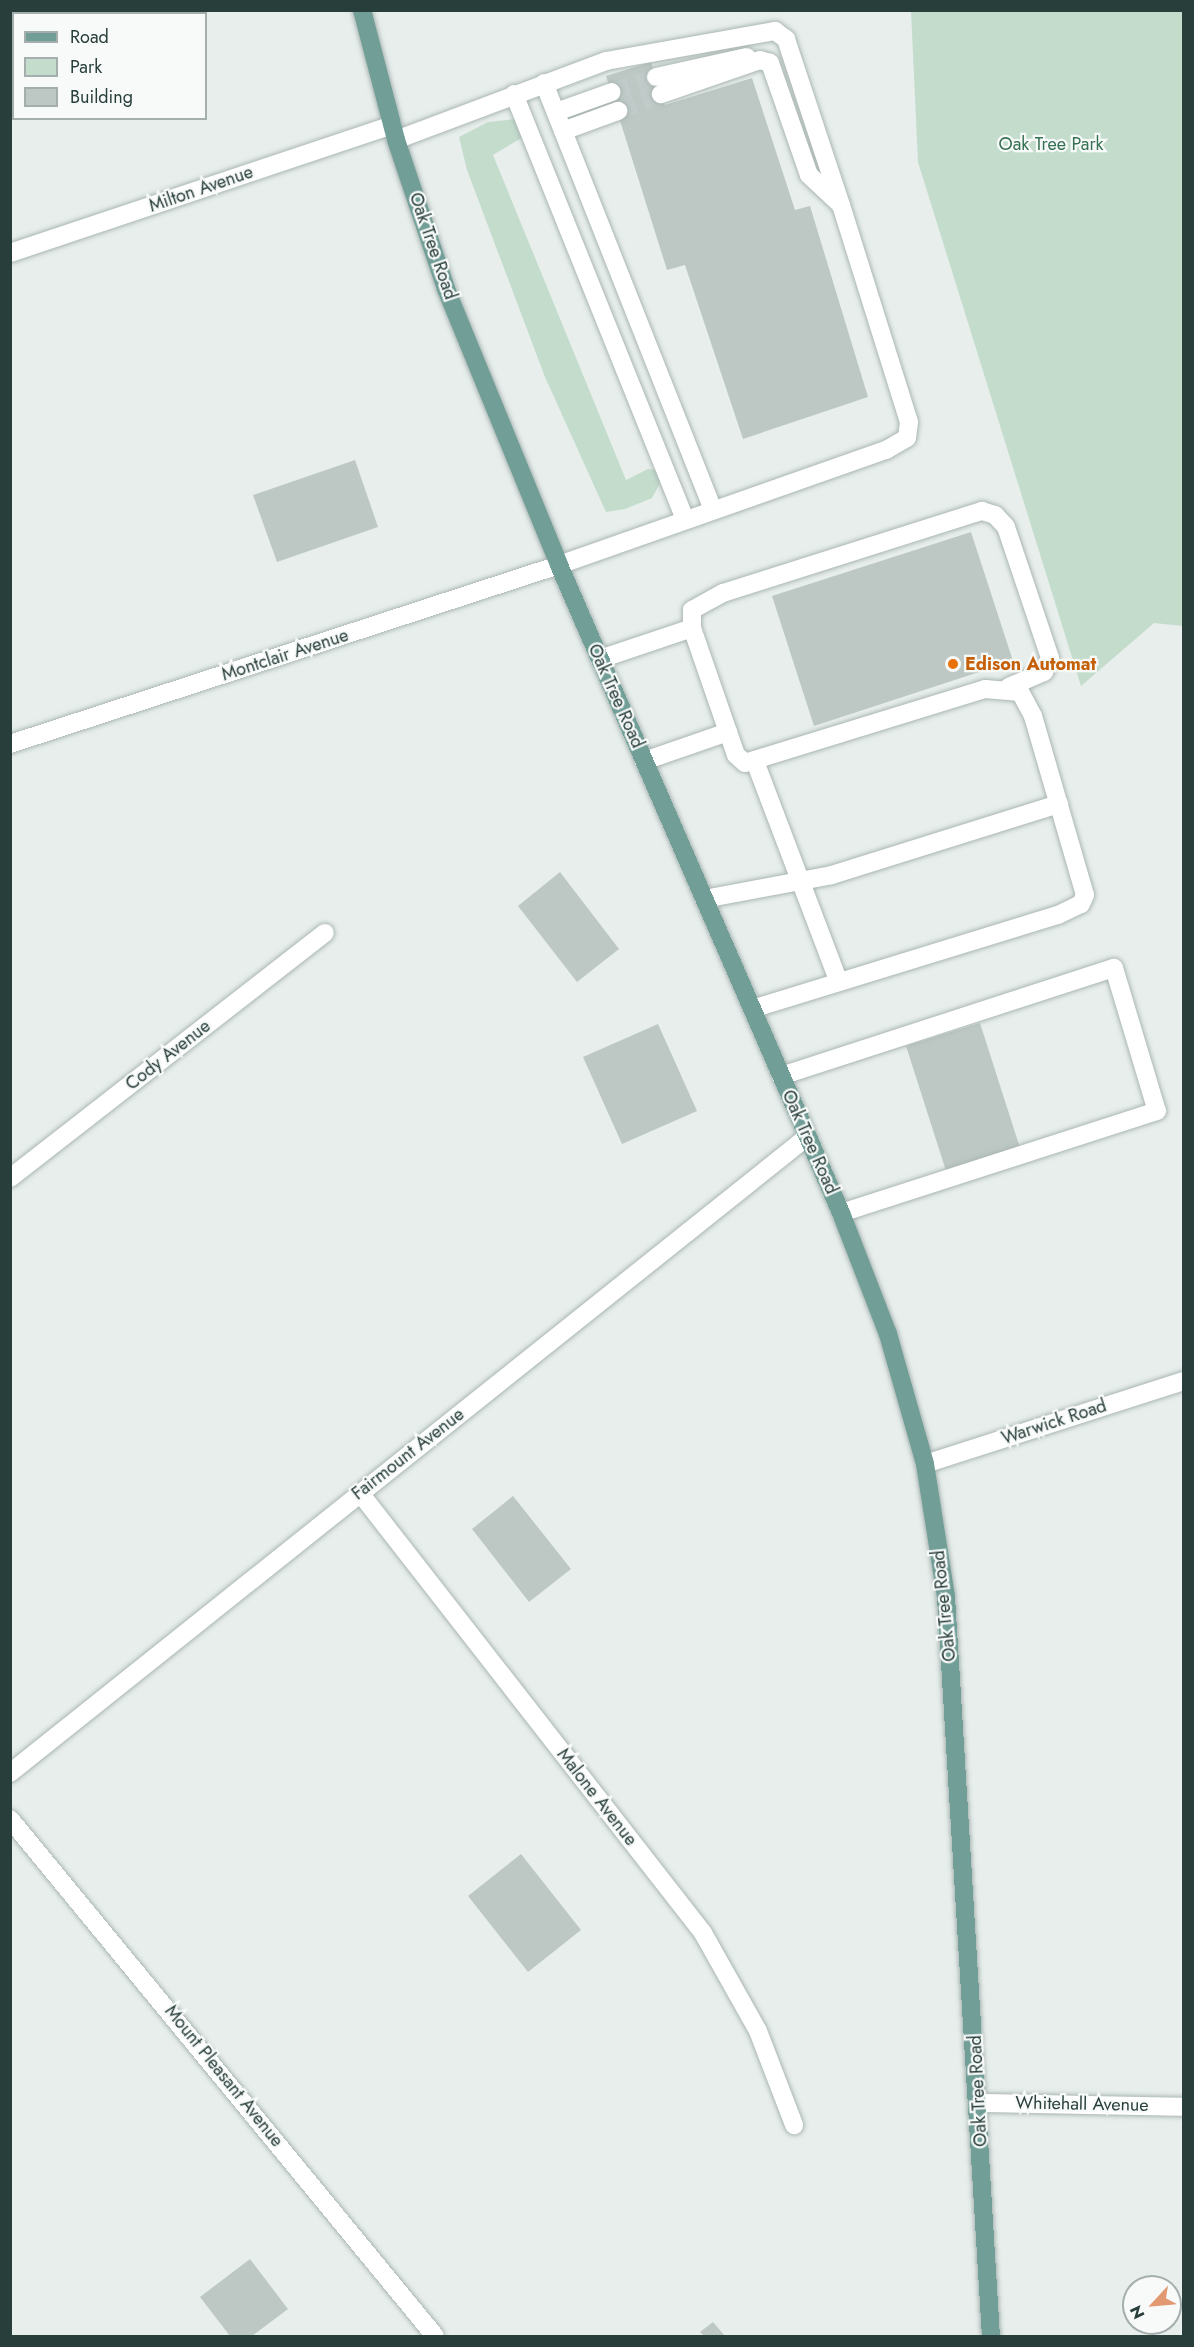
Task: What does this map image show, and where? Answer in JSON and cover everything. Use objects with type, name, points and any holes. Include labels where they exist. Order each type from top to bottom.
[{"type":"main road","name":"Oak Tree Road","points":[[362,10],[394,133],[447,289],[559,565],[841,1213],[888,1334],[925,1464],[946,1597],[980,2103],[991,2337]]},
{"type":"street","name":"Milton Avenue","points":[[10,253],[394,133],[606,61],[775,31],[786,39],[841,205]]},
{"type":"street","points":[[659,86],[760,60],[777,73],[809,175],[841,205]]},
{"type":"street","points":[[544,83],[713,510]]},
{"type":"street","points":[[556,112],[612,92]]},
{"type":"street","points":[[514,94],[686,519]]},
{"type":"street","points":[[563,131],[618,111]]},
{"type":"street","name":"Montclair Avenue","points":[[10,744],[559,565],[886,450],[910,432],[841,205]]},
{"type":"street","points":[[982,511],[995,514],[1006,527],[1050,658],[1044,672],[1009,687],[985,689],[756,764],[740,759],[728,732],[692,628],[692,610],[711,598],[982,511]]},
{"type":"street","points":[[600,659],[692,628]]},
{"type":"street","points":[[752,1009],[1081,904],[1085,895],[1028,703],[1009,687]]},
{"type":"street","points":[[644,760],[728,732]]},
{"type":"street","points":[[756,764],[839,982]]},
{"type":"street","points":[[704,899],[800,881],[1059,804]]},
{"type":"street","name":"Cody Avenue","points":[[10,1178],[325,933]]},
{"type":"street","points":[[781,1076],[1114,968],[1157,1112],[841,1213]]},
{"type":"street","name":"Fairmount Avenue","points":[[10,1773],[807,1137]]},
{"type":"street","name":"Warwick Road","points":[[925,1464],[1184,1381]]},
{"type":"street","name":"Malone Avenue","points":[[360,1493],[703,1933],[758,2031],[794,2125]]},
{"type":"street","name":"Mount Pleasant Avenue","points":[[10,1819],[435,2337]]},
{"type":"street","name":"Whitehall Avenue","points":[[980,2103],[1184,2107]]},
{"type":"green space","name":"Oak Tree Park","points":[[911,11],[1183,11],[1183,626],[1154,623],[1081,686],[918,162]]},
{"type":"green space","points":[[516,119],[523,137],[493,155],[626,480],[648,469],[657,470],[662,480],[652,498],[625,509],[606,512],[545,377],[467,170],[459,137],[488,122]]},
{"type":"building","points":[[651,62],[665,105],[752,78],[795,210],[810,206],[868,397],[743,439],[685,265],[667,270],[606,76]]},
{"type":"building","points":[[355,460],[378,527],[277,562],[253,495]]},
{"type":"building","points":[[971,532],[1013,661],[814,726],[772,596]]},
{"type":"building","points":[[560,872],[619,949],[577,982],[518,906]]},
{"type":"building","points":[[980,1023],[1021,1151],[947,1174],[906,1046]]},
{"type":"building","points":[[658,1024],[697,1111],[622,1144],[583,1057]]},
{"type":"building","points":[[513,1496],[571,1569],[529,1602],[472,1529]]},
{"type":"building","points":[[521,1854],[581,1930],[528,1972],[468,1896]]},
{"type":"building","points":[[250,2259],[288,2309],[252,2336],[230,2336],[200,2297]]},
{"type":"building","points":[[713,2322],[725,2336],[704,2336],[700,2332]]},
{"type":"tunnel","points":[[612,92],[656,77]]},
{"type":"tunnel","points":[[618,111],[661,94]]},
{"type":"place","name":"Edison Automat","points":[[953,664]]}]
